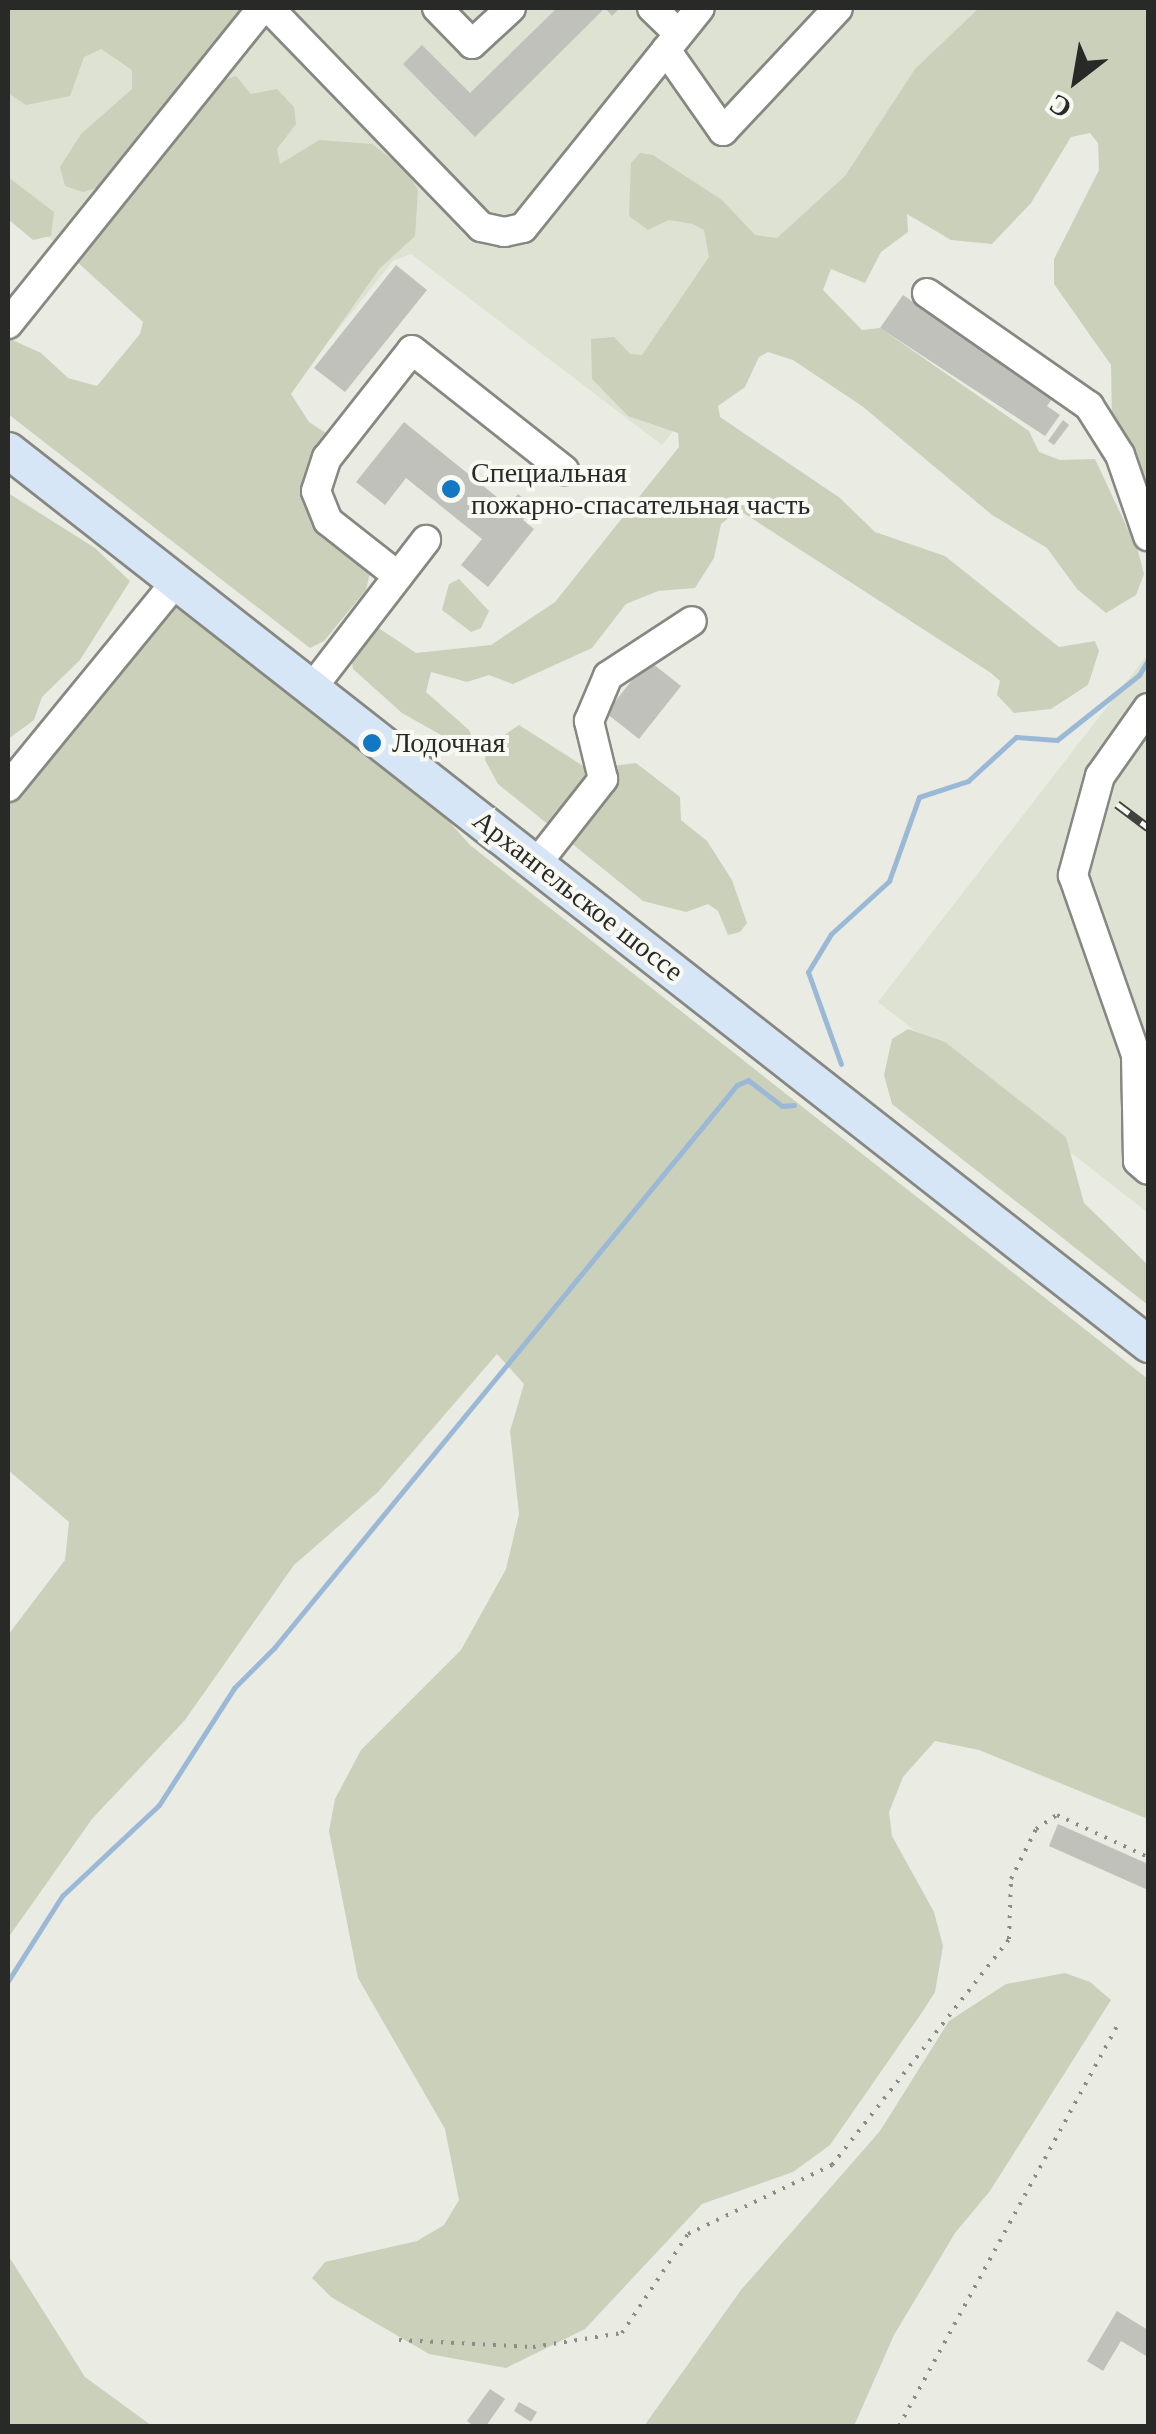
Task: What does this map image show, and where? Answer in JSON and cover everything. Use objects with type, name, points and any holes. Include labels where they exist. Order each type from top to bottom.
[{"type":"main road","name":"Архангельское шоссе","points":[[8,450],[174,584],[537,863],[1148,1344]]},
{"type":"lane","points":[[8,324],[265,8],[481,227],[504,232],[523,228],[700,8]]},
{"type":"lane","points":[[436,8],[472,44],[512,8]]},
{"type":"lane","points":[[652,8],[723,131],[838,8]]},
{"type":"lane","points":[[927,293],[1089,406],[1120,455],[1148,536]]},
{"type":"lane","points":[[398,576],[328,521],[316,490],[327,458],[412,350],[564,470]]},
{"type":"lane","points":[[312,688],[426,540]]},
{"type":"lane","points":[[8,787],[174,584]]},
{"type":"lane","points":[[537,863],[603,779],[589,721],[608,676],[692,621]]},
{"type":"lane","points":[[1148,708],[1100,776],[1073,875],[1136,1055],[1138,1161],[1148,1170]]},
{"type":"path","points":[[399,2340],[533,2347],[622,2332],[688,2234],[832,2165],[1009,1939],[1011,1879],[1036,1829],[1058,1816],[1148,1857]]},
{"type":"path","points":[[899,2426],[1118,2024]]},
{"type":"shaded area","points":[[8,8],[1018,8],[662,445],[411,254],[393,261],[268,417],[8,204]]},
{"type":"shaded area","points":[[1148,654],[1148,1213],[878,1002]]},
{"type":"green space","points":[[8,8],[245,8],[99,187],[83,192],[65,186],[60,167],[81,134],[132,89],[132,70],[101,49],[84,57],[70,96],[26,105],[8,93]]},
{"type":"green space","points":[[979,8],[1148,8],[1148,549],[1112,425],[1111,365],[1054,284],[1054,259],[1099,170],[1098,143],[1090,133],[1071,137],[1031,203],[992,244],[951,240],[907,214],[908,232],[881,252],[865,283],[831,269],[823,290],[862,330],[880,328],[1029,431],[1039,452],[1060,460],[1095,459],[1138,551],[1144,574],[1136,595],[1106,613],[1077,589],[1047,548],[992,515],[862,406],[793,360],[768,352],[759,357],[745,387],[718,406],[720,417],[840,498],[875,532],[945,556],[1059,647],[1095,641],[1099,651],[1088,685],[1051,709],[1014,713],[997,695],[1000,681],[991,673],[739,510],[721,524],[714,558],[695,588],[658,591],[626,604],[592,648],[513,684],[489,675],[467,682],[431,672],[426,692],[469,730],[474,741],[466,749],[402,713],[353,669],[351,655],[365,633],[377,627],[416,653],[491,645],[555,602],[679,447],[678,433],[628,416],[592,379],[591,339],[614,337],[630,354],[642,355],[709,257],[704,230],[693,224],[669,220],[648,230],[629,216],[631,163],[640,153],[653,155],[722,200],[755,235],[777,238],[845,176],[915,69]]},
{"type":"green space","points":[[236,76],[251,94],[277,89],[294,107],[296,124],[277,149],[280,164],[319,140],[372,144],[406,170],[418,190],[415,236],[380,268],[291,394],[309,422],[329,435],[310,494],[371,569],[366,590],[324,641],[310,648],[8,414],[8,338],[41,353],[68,378],[97,386],[140,334],[143,322],[74,259],[218,82]]},
{"type":"green space","points":[[8,177],[54,212],[51,236],[33,240],[8,219]]},
{"type":"green space","points":[[8,493],[95,548],[130,581],[80,660],[42,697],[34,720],[8,739]]},
{"type":"green space","points":[[459,579],[489,611],[481,628],[471,632],[442,610],[449,584]]},
{"type":"green space","points":[[179,603],[420,789],[470,845],[1148,1379],[1148,1819],[979,1750],[935,1741],[903,1777],[889,1812],[892,1836],[934,1912],[943,1946],[935,1992],[923,2011],[830,2145],[793,2172],[702,2204],[585,2329],[506,2368],[429,2354],[331,2297],[312,2278],[325,2262],[417,2241],[444,2225],[459,2200],[445,2129],[358,1978],[329,1831],[335,1799],[361,1750],[461,1650],[506,1569],[519,1514],[510,1431],[524,1384],[497,1354],[378,1492],[294,1565],[185,1720],[92,1819],[8,1938],[8,1635],[65,1560],[69,1522],[8,1470],[8,802]]},
{"type":"green space","points":[[519,725],[588,769],[636,763],[680,797],[681,820],[707,841],[732,880],[747,923],[740,932],[728,935],[718,911],[708,904],[686,912],[643,901],[498,784],[485,760],[487,747]]},
{"type":"green space","points":[[908,1029],[945,1042],[1066,1137],[1084,1203],[1148,1265],[1148,1305],[892,1104],[884,1075],[892,1039]]},
{"type":"green space","points":[[1065,1973],[1090,1982],[1111,2000],[990,2191],[955,2233],[894,2335],[854,2426],[644,2426],[741,2290],[880,2131],[949,2021],[1006,1984]]},
{"type":"green space","points":[[8,2255],[85,2377],[152,2426],[8,2426]]},
{"type":"building","points":[[557,8],[605,8],[475,137],[403,64],[422,45],[470,93]]},
{"type":"building","points":[[396,265],[427,290],[345,392],[314,368]]},
{"type":"building","points":[[903,295],[1052,399],[1047,406],[1060,415],[1045,436],[880,328]]},
{"type":"building","points":[[1063,420],[1069,425],[1054,445],[1048,441]]},
{"type":"building","points":[[404,422],[508,506],[518,494],[534,507],[523,520],[534,529],[488,587],[461,565],[482,539],[406,478],[385,505],[356,482]]},
{"type":"building","points":[[648,660],[681,686],[639,739],[606,713]]},
{"type":"building","points":[[1058,1824],[1148,1864],[1148,1890],[1049,1846]]},
{"type":"building","points":[[1117,2311],[1148,2330],[1148,2357],[1121,2341],[1103,2371],[1087,2361]]},
{"type":"building","points":[[490,2389],[505,2399],[486,2426],[474,2426],[467,2421]]},
{"type":"building","points":[[519,2402],[537,2412],[531,2422],[514,2411]]},
{"type":"waterway","points":[[841,1064],[808,972],[831,934],[889,881],[919,797],[968,781],[1016,737],[1057,740],[1139,675],[1148,660]]},
{"type":"waterway","points":[[8,1981],[62,1896],[159,1805],[234,1688],[274,1648],[737,1085],[748,1080],[782,1106],[794,1105]]},
{"type":"railway","points":[[1117,804],[1148,827]]},
{"type":"place","name":"Специальная пожарно-спасательная часть","points":[[451,489]]},
{"type":"place","name":"Лодочная","points":[[372,743]]}]
